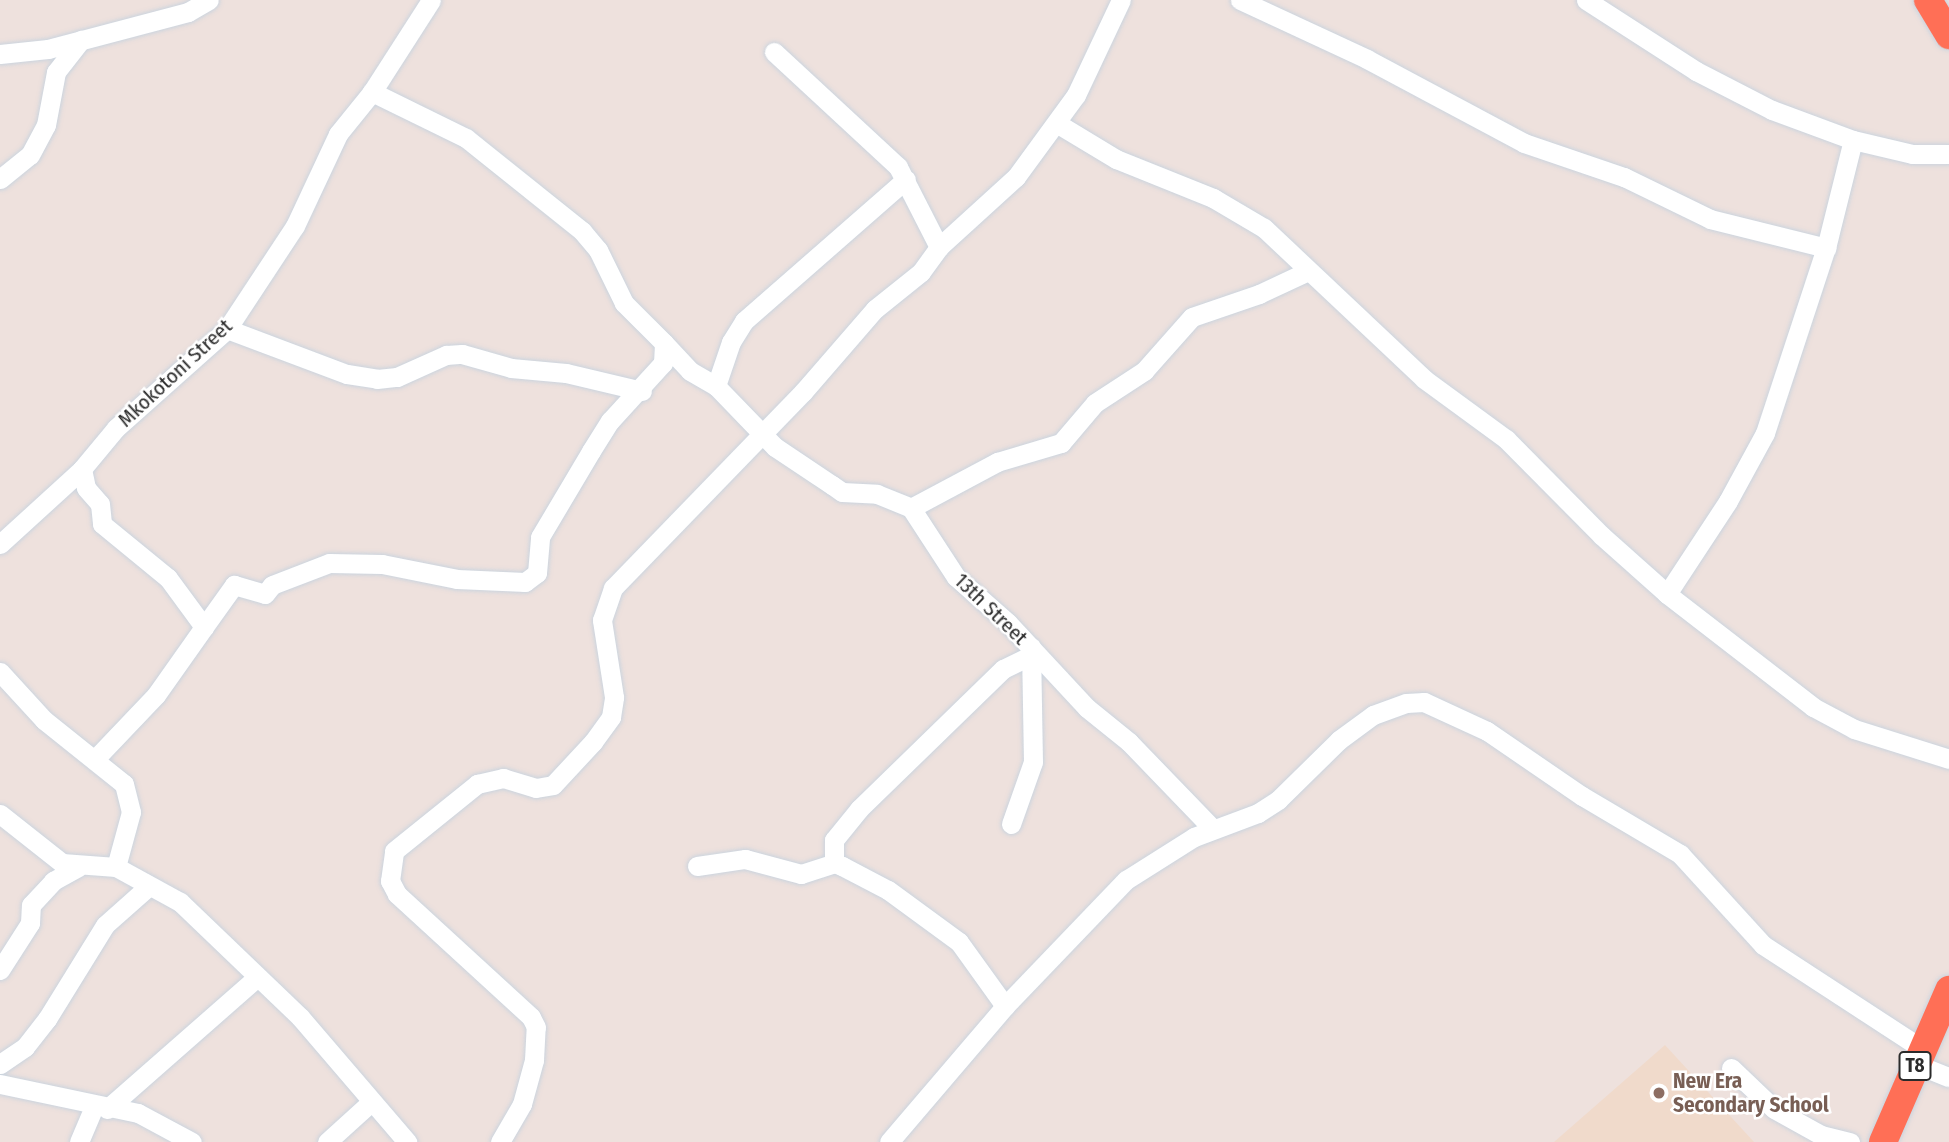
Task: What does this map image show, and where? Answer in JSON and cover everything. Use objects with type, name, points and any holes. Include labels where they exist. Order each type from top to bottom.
[{"type":"highway","points":[[1928,0],[1948,33]]},
{"type":"highway","name":"T8","points":[[1882,1142],[1949,990]]},
{"type":"street","points":[[0,54],[26,54],[81,40],[188,12],[209,0]]},
{"type":"street","name":"Mkokotoni Street","points":[[0,544],[82,469],[116,428],[227,329],[295,226],[338,134],[372,92],[432,0]]},
{"type":"street","points":[[500,1142],[522,1104],[534,1060],[536,1027],[531,1017],[397,894],[390,881],[389,861],[401,843],[477,784],[503,778],[536,788],[553,785],[593,742],[611,717],[614,696],[602,620],[613,588],[759,433],[803,392],[875,309],[920,272],[939,247],[1010,183],[1058,124],[1121,0]]},
{"type":"street","points":[[1240,0],[1367,60],[1524,143],[1623,177],[1710,219],[1826,248]]},
{"type":"street","points":[[1586,0],[1696,71],[1772,110],[1853,140],[1912,154],[1949,154]]},
{"type":"street","points":[[0,179],[30,155],[46,125],[56,72],[81,40]]},
{"type":"street","points":[[774,52],[891,160],[906,179],[939,247]]},
{"type":"street","points":[[372,92],[466,138],[582,231],[598,250],[624,303],[690,371],[716,386],[759,433],[842,492],[877,494],[911,508],[997,462],[1061,443],[1095,403],[1144,371],[1192,317],[1259,294],[1308,271]]},
{"type":"street","points":[[1058,124],[1116,159],[1235,209],[1264,228],[1424,379],[1506,439],[1592,527],[1667,594],[1813,707],[1854,729],[1949,759]]},
{"type":"street","points":[[1667,594],[1728,501],[1765,433],[1826,248],[1853,140]]},
{"type":"street","points":[[716,386],[731,342],[744,321],[821,258],[906,179]]},
{"type":"street","points":[[227,329],[347,374],[377,379],[462,354],[510,368],[566,373],[642,391]]},
{"type":"street","points":[[96,758],[156,695],[234,585],[265,594],[276,583],[337,562],[382,564],[484,582],[525,582],[537,573],[540,537],[610,421],[642,391],[663,363],[664,343]]},
{"type":"street","points":[[82,469],[86,488],[100,504],[102,524],[168,578],[204,627]]},
{"type":"street","name":"13th Street","points":[[911,508],[956,577],[1212,828]]},
{"type":"street","points":[[1011,824],[1033,761],[1032,651]]},
{"type":"street","points":[[834,863],[834,841],[859,809],[1003,669],[1032,651]]},
{"type":"street","points":[[0,672],[44,720],[96,758],[124,783],[131,801],[116,867]]},
{"type":"street","points":[[889,1142],[1005,1006],[1126,880],[1161,854],[1212,828],[1258,813],[1278,800],[1339,740],[1373,715],[1406,702],[1424,702],[1486,731],[1582,796],[1680,853],[1763,945],[1949,1077]]},
{"type":"street","points":[[0,814],[52,857],[78,867],[116,867],[148,887],[180,902],[199,917],[256,978],[300,1017],[370,1103],[407,1142]]},
{"type":"street","points":[[696,866],[745,859],[801,874],[834,863],[888,890],[959,942],[1005,1006]]},
{"type":"street","points":[[0,970],[30,923],[31,905],[53,881],[78,867]]},
{"type":"street","points":[[0,1065],[25,1047],[47,1018],[104,925],[148,887]]},
{"type":"street","points":[[79,1142],[100,1108],[256,978]]},
{"type":"street","points":[[1731,1068],[1774,1109],[1821,1135],[1850,1142]]},
{"type":"street","points":[[0,1084],[100,1108],[138,1113],[192,1142]]},
{"type":"street","points":[[327,1142],[370,1103]]},
{"type":"shaded area","name":"New Era Secondary School","points":[[1665,1045],[1754,1142],[1554,1142]]},
{"type":"place","name":"New Era Secondary School","points":[[1659,1093]]}]
